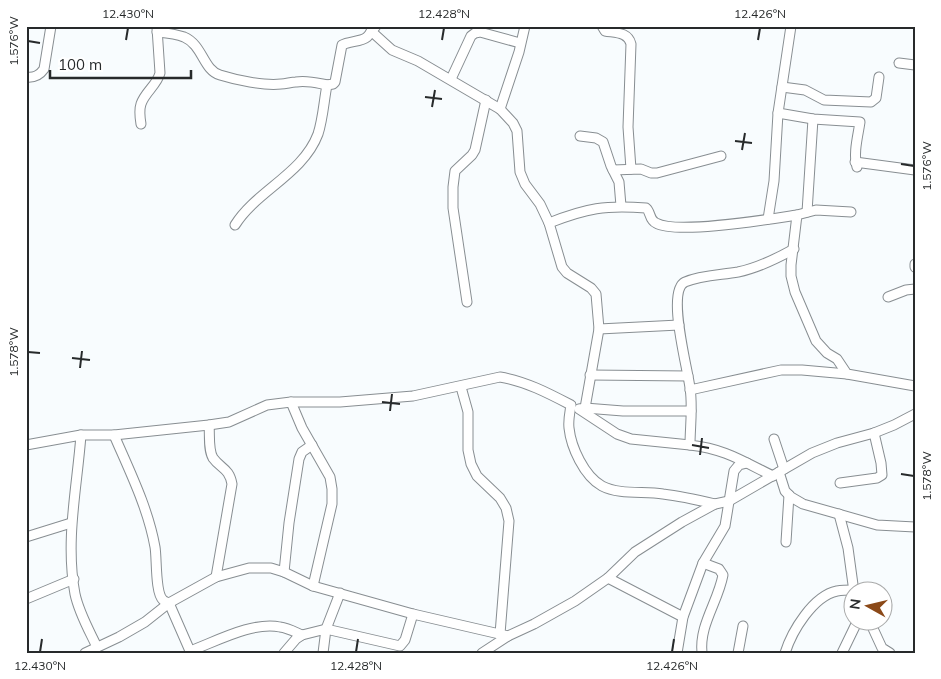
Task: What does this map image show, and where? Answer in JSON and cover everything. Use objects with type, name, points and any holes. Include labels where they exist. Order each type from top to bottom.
[{"type":"street","points":[[26,77],[31,78],[40,75],[44,70],[51,26]]},
{"type":"street","points":[[500,109],[519,52],[524,26]]},
{"type":"street","points":[[602,26],[605,31],[626,35],[630,39],[628,127],[631,169]]},
{"type":"street","points":[[768,219],[774,182],[778,113],[791,26]]},
{"type":"street","points":[[141,124],[141,102],[159,79],[157,29],[183,36],[193,42],[200,50],[209,68],[215,74],[221,76],[254,82],[280,84],[310,81],[327,85],[335,82],[342,45],[367,37],[373,29],[392,50],[418,61],[451,79],[500,109],[513,123],[517,131],[520,172],[525,184],[540,204],[549,223],[562,267],[591,288],[596,294],[599,329],[596,353],[578,407],[568,425],[570,436],[579,458],[590,475],[601,485],[612,490],[663,494],[715,504]]},
{"type":"street","points":[[451,79],[471,36],[475,32],[520,43]]},
{"type":"street","points":[[899,63],[915,66]]},
{"type":"street","points":[[782,87],[805,90],[824,100],[871,102],[876,98],[879,77]]},
{"type":"street","points":[[235,225],[244,214],[298,165],[312,147],[318,133],[327,85]]},
{"type":"street","points":[[467,302],[453,208],[453,187],[455,172],[475,150],[486,100]]},
{"type":"street","points":[[778,113],[813,119],[860,122],[856,164],[915,170]]},
{"type":"street","points":[[807,212],[813,119]]},
{"type":"street","points":[[580,136],[596,138],[603,142],[619,182],[621,206]]},
{"type":"street","points":[[613,170],[641,169],[651,173],[658,173],[721,156]]},
{"type":"street","points":[[549,223],[588,209],[621,206],[646,208],[652,220],[667,226],[710,226],[824,210],[851,212]]},
{"type":"street","points":[[797,215],[791,265],[791,276],[795,292],[816,341],[837,359],[848,374]]},
{"type":"street","points":[[690,445],[690,390],[679,325],[677,297],[679,289],[683,283],[692,280],[762,266],[794,250]]},
{"type":"street","points":[[888,297],[914,286]]},
{"type":"street","points":[[599,329],[679,325]]},
{"type":"street","points":[[690,390],[781,370],[848,374],[915,386]]},
{"type":"street","points":[[590,374],[688,376]]},
{"type":"street","points":[[26,445],[81,434],[114,435],[229,422],[267,405],[291,402],[340,402],[413,396],[500,377],[514,379],[578,407],[617,434],[631,439],[711,448],[731,454],[747,463],[778,472]]},
{"type":"street","points":[[461,387],[468,412],[468,450],[471,464],[477,476],[500,498],[506,508],[508,521],[504,635]]},
{"type":"street","points":[[291,402],[302,428],[330,478],[332,489],[332,504],[313,586]]},
{"type":"street","points":[[578,407],[623,411],[691,411]]},
{"type":"street","points":[[482,653],[504,635],[534,624],[575,602],[608,578],[635,552],[682,522],[715,504],[728,501],[812,452],[874,433],[915,414]]},
{"type":"street","points":[[209,425],[211,452],[214,458],[230,475],[232,484],[216,577]]},
{"type":"street","points":[[840,483],[882,476],[874,433]]},
{"type":"street","points":[[81,434],[71,523],[75,594],[80,610],[97,647]]},
{"type":"street","points":[[114,435],[142,498],[155,548],[159,593],[163,601],[169,603],[189,652],[259,626],[280,627],[302,635]]},
{"type":"street","points":[[774,439],[778,472],[782,485],[789,495],[804,504],[877,525],[915,527]]},
{"type":"street","points":[[284,572],[299,459],[302,452],[312,446]]},
{"type":"street","points":[[677,653],[683,617],[703,563],[725,526],[734,471],[739,465],[747,463]]},
{"type":"street","points":[[786,542],[789,495]]},
{"type":"street","points":[[839,514],[848,548],[853,582]]},
{"type":"street","points":[[26,537],[71,523]]},
{"type":"street","points":[[702,653],[702,634],[721,589],[723,576],[720,570],[703,563]]},
{"type":"street","points":[[85,653],[145,622],[169,603],[216,577],[249,568],[271,568],[313,586],[413,614],[504,635]]},
{"type":"street","points":[[608,578],[683,617]]},
{"type":"street","points":[[26,599],[74,579]]},
{"type":"street","points":[[785,653],[802,618],[820,600],[836,591],[844,591]]},
{"type":"street","points":[[323,653],[326,629],[340,593]]},
{"type":"street","points":[[284,653],[302,635],[326,629],[400,646],[405,640],[413,614]]},
{"type":"street","points":[[738,653],[743,626]]},
{"type":"street","points":[[842,653],[852,632]]},
{"type":"street","points":[[874,632],[882,648],[890,653]]}]
